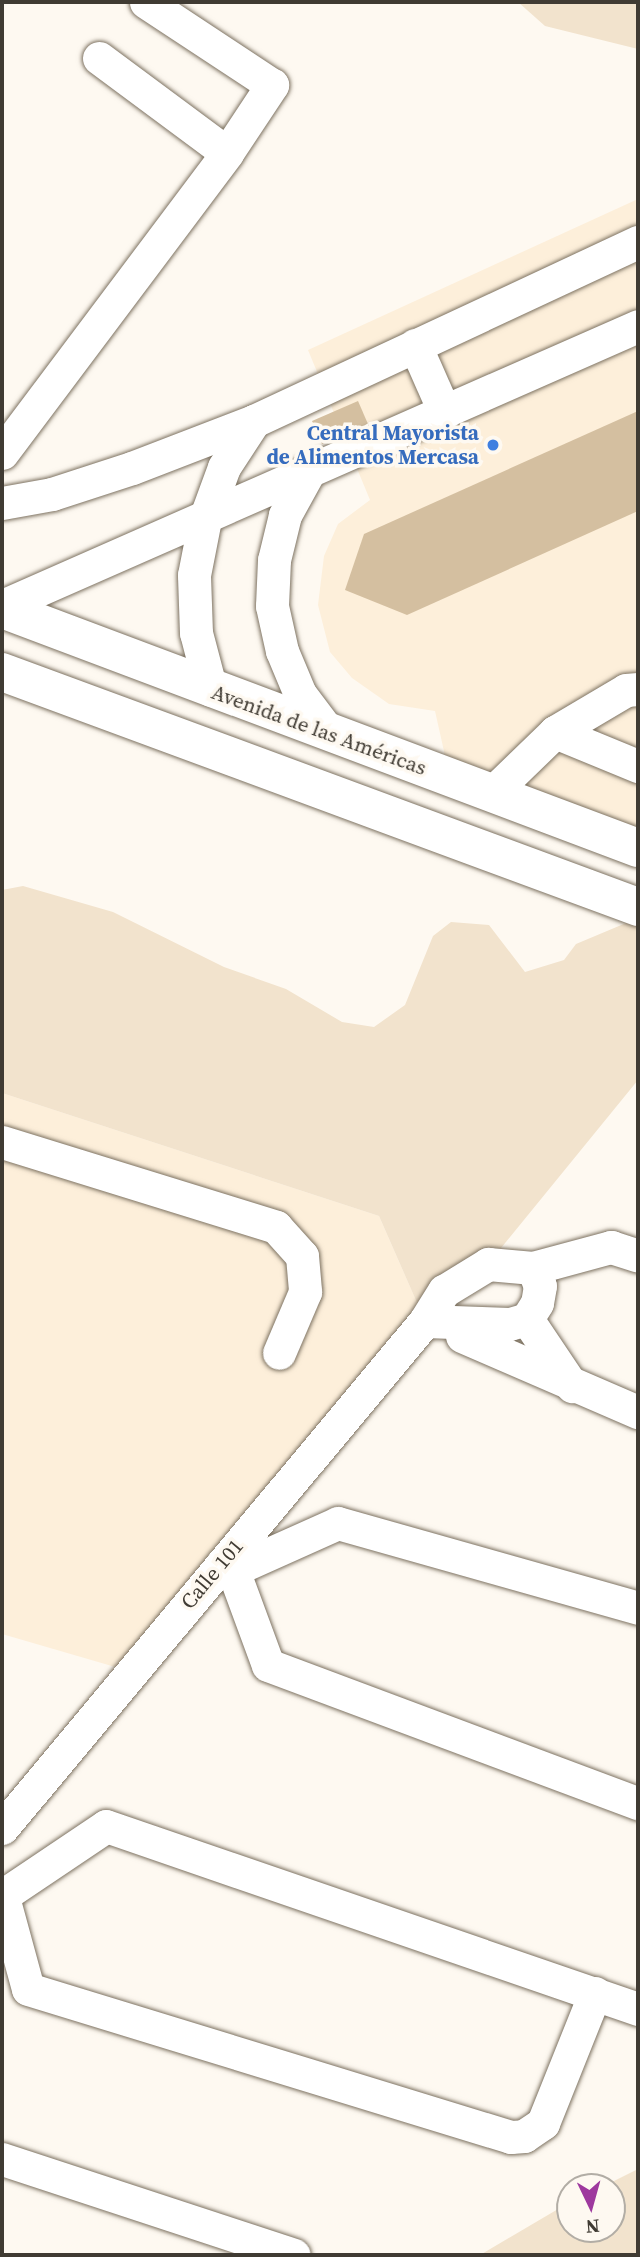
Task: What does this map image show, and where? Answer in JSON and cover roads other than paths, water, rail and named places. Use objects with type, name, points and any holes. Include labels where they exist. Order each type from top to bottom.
[{"type":"highway","name":"Avenida de las Américas","points":[[2,608],[211,690],[328,731],[638,848]]},
{"type":"highway","points":[[2,672],[282,772],[638,907]]},
{"type":"highway","points":[[211,690],[228,723],[252,750],[282,772]]},
{"type":"street","points":[[2,453],[227,153],[272,85],[146,2]]},
{"type":"street","points":[[99,58],[227,153]]},
{"type":"street","points":[[2,503],[52,494],[132,468],[254,421],[638,242]]},
{"type":"street","points":[[2,608],[638,326]]},
{"type":"street","points":[[415,345],[445,413]]},
{"type":"street","points":[[211,690],[196,634],[194,575],[205,519],[224,467],[254,421]]},
{"type":"street","points":[[307,475],[285,515],[274,560],[272,606],[282,651],[300,694],[328,731]]},
{"type":"street","points":[[492,793],[555,733],[626,690],[638,689]]},
{"type":"street","points":[[555,733],[638,766]]},
{"type":"street","points":[[2,1142],[276,1227],[302,1256],[305,1292],[279,1353]]},
{"type":"street","points":[[425,1321],[509,1324],[527,1318],[537,1303],[540,1286],[533,1268],[611,1247],[638,1256]]},
{"type":"street","name":"Calle 101","points":[[2,1828],[227,1567],[425,1321],[444,1291],[488,1264],[533,1268]]},
{"type":"street","points":[[527,1318],[572,1386]]},
{"type":"street","points":[[462,1336],[572,1386],[638,1412]]},
{"type":"street","points":[[638,1608],[338,1523],[227,1567],[268,1665],[638,1803]]},
{"type":"street","points":[[595,1993],[543,2123],[524,2136],[511,2137],[28,1989],[2,1897],[106,1826],[595,1993],[638,2009]]},
{"type":"street","points":[[2,2159],[294,2255]]},
{"type":"place","name":"Central Mayorista de Alimentos Mercasa","points":[[493,445]]}]
